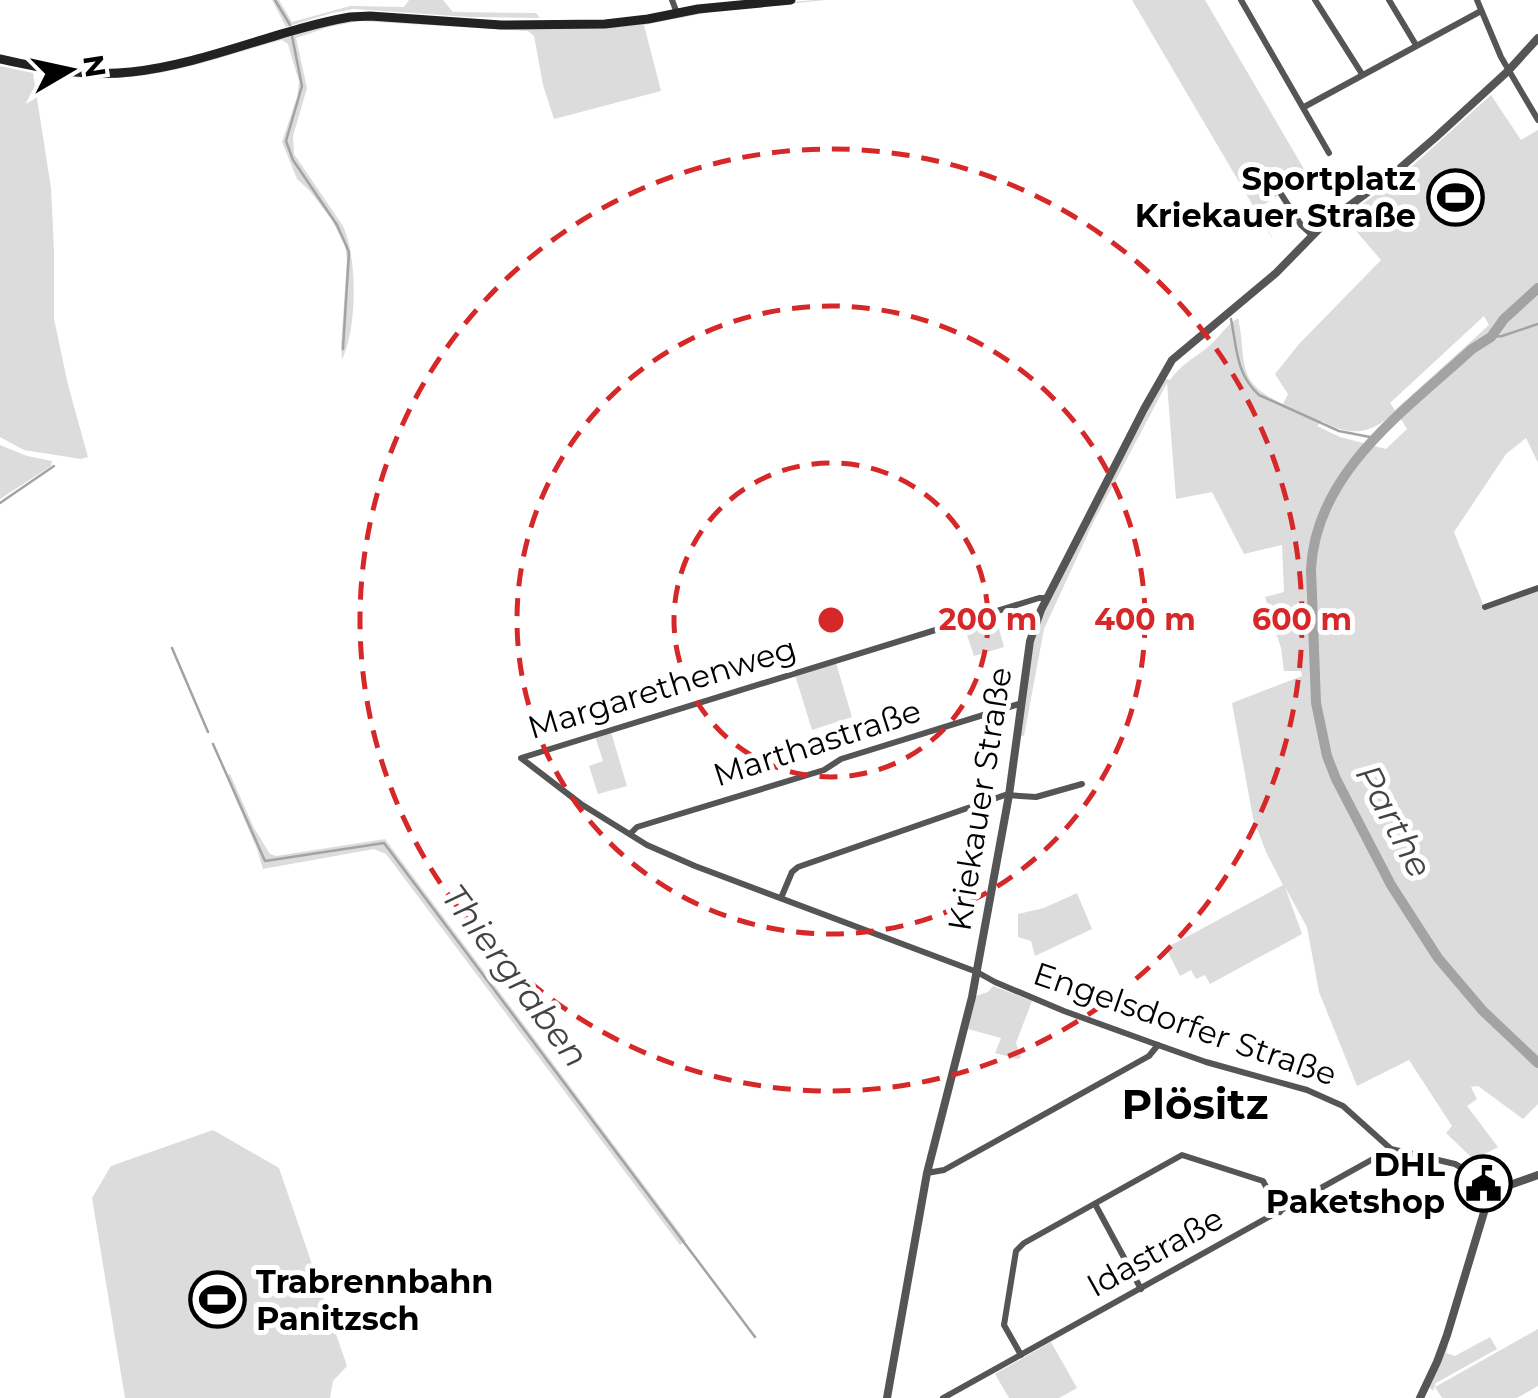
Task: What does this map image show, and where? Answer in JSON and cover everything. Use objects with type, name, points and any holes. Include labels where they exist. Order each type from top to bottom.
[{"type":"main road","points":[[0,59],[90,74],[148,70],[358,16],[530,25],[620,22],[791,0]]},
{"type":"street","points":[[672,0],[677,13]]},
{"type":"street","points":[[1240,0],[1329,153]]},
{"type":"street","points":[[1315,0],[1362,74]]},
{"type":"street","points":[[1388,0],[1416,46]]},
{"type":"street","points":[[1478,0],[1508,71],[1538,120]]},
{"type":"street","points":[[1304,107],[1481,11]]},
{"type":"street","name":"Kriekauer Straße","points":[[887,1398],[927,1173],[977,972],[1036,620],[1172,360],[1276,273],[1340,211],[1399,168],[1508,71],[1538,38]]},
{"type":"street","points":[[1281,194],[1312,235]]},
{"type":"street","points":[[1486,607],[1538,588]]},
{"type":"street","name":"Margarethenweg","points":[[521,758],[1047,598]]},
{"type":"street","name":"Marthastraße","points":[[630,834],[637,827],[824,770],[841,759],[1022,702]]},
{"type":"street","name":"Engelsdorfer Straße","points":[[521,758],[630,834],[695,866],[977,972],[1158,1046],[1307,1090],[1343,1106],[1391,1149],[1455,1164],[1502,1190]]},
{"type":"street","points":[[781,898],[792,872],[798,868],[1009,795],[1036,797],[1082,784]]},
{"type":"street","points":[[927,1173],[944,1170],[1149,1056],[1158,1046]]},
{"type":"street","name":"Idastraße","points":[[943,1398],[1391,1149]]},
{"type":"street","points":[[1020,1356],[1004,1325],[1016,1250],[1182,1155],[1263,1181],[1280,1212]]},
{"type":"street","points":[[1420,1398],[1437,1362],[1485,1209],[1502,1190],[1538,1175]]},
{"type":"street","points":[[1094,1204],[1141,1289]]},
{"type":"shaded area","points":[[272,0],[279,0],[292,22],[350,6],[404,7],[409,0],[443,0],[453,12],[536,13],[540,18],[354,9],[286,27]]},
{"type":"shaded area","points":[[826,0],[711,12],[644,25],[661,91],[554,119],[534,36],[528,31],[359,21],[296,38],[307,88],[293,136],[294,154],[343,226],[351,256],[353,312],[342,360],[345,246],[332,220],[297,179],[282,142],[299,82],[288,44],[282,40],[187,67],[129,77],[75,77],[43,74],[41,70],[105,76],[359,19],[533,28]]},
{"type":"shaded area","points":[[1132,0],[1205,0],[1304,169],[1279,184],[1283,192],[1257,209],[1275,243]]},
{"type":"shaded area","points":[[0,66],[33,73],[51,188],[54,319],[88,457],[81,459],[24,450],[0,437]]},
{"type":"shaded area","points":[[1491,95],[1521,140],[1538,130],[1538,463],[1526,438],[1506,454],[1454,532],[1485,609],[1538,591],[1538,1104],[1523,1119],[1478,1086],[1471,1087],[1477,1099],[1467,1106],[1498,1147],[1477,1158],[1476,1167],[1446,1133],[1452,1126],[1409,1060],[1357,1086],[1319,992],[1307,927],[1285,887],[1302,934],[1210,984],[1205,975],[1196,979],[1191,970],[1180,976],[1166,948],[1283,885],[1253,818],[1232,703],[1302,676],[1301,671],[1284,671],[1265,597],[1284,592],[1282,545],[1244,554],[1212,492],[1176,499],[1167,383],[1092,525],[1044,629],[1024,736],[1019,735],[1036,627],[1164,378],[1170,380],[1238,318],[1249,378],[1267,396],[1283,404],[1288,394],[1275,374],[1381,260],[1344,217],[1400,177]],"holes":[[[1484,316],[1489,325],[1395,410],[1390,403]],[[1396,411],[1407,429],[1386,449],[1340,437],[1317,426],[1322,421],[1342,430],[1360,431],[1378,425]]]},
{"type":"shaded area","points":[[0,445],[52,461],[51,466],[0,499]]},
{"type":"shaded area","points":[[995,614],[1004,647],[974,656],[963,623]]},
{"type":"shaded area","points":[[836,663],[852,717],[812,730],[795,675]]},
{"type":"shaded area","points":[[611,732],[627,786],[598,794],[589,766],[603,761],[595,736]]},
{"type":"shaded area","points":[[230,774],[270,854],[385,839],[686,1241],[680,1245],[386,854],[374,849],[263,869],[226,776]]},
{"type":"shaded area","points":[[1077,893],[1092,929],[1035,956],[1031,941],[1018,937],[1018,914],[1044,908]]},
{"type":"shaded area","points":[[993,986],[1032,1001],[1016,1043],[1021,1057],[1018,1059],[995,1053],[1001,1038],[968,1029],[976,996]]},
{"type":"shaded area","name":"Trabrennbahn Panitzsch","points":[[213,1130],[279,1168],[347,1366],[333,1381],[330,1398],[125,1398],[92,1198],[111,1166]]},
{"type":"shaded area","points":[[1538,1329],[1538,1386],[1517,1398],[1442,1398],[1435,1387]]},
{"type":"shaded area","points":[[1490,1337],[1497,1349],[1436,1383],[1433,1391],[1428,1386],[1445,1346],[1446,1353],[1455,1356]]},
{"type":"shaded area","points":[[1051,1342],[1077,1388],[1059,1398],[1009,1398],[995,1374]]},
{"type":"waterway","points":[[275,0],[290,25]]},
{"type":"waterway","points":[[292,36],[302,86],[286,141],[293,160],[337,225],[349,252],[343,349]]},
{"type":"waterway","name":"Parthe","points":[[1538,288],[1504,319],[1491,337],[1472,349],[1393,420],[1347,472],[1329,502],[1317,534],[1311,569],[1316,703],[1336,779],[1391,885],[1438,958],[1483,1011],[1538,1063]]},
{"type":"waterway","points":[[1231,319],[1242,370],[1259,395],[1339,431],[1375,438]]},
{"type":"waterway","points":[[1491,337],[1538,324]]},
{"type":"waterway","points":[[0,503],[54,466]]},
{"type":"waterway","name":"Thiergraben","points":[[172,648],[208,732]]},
{"type":"waterway","name":"Thiergraben","points":[[213,744],[265,861],[384,843],[755,1337]]},
{"type":"place","name":"Sportplatz Kriekauer Straße","points":[[1455,197]]},
{"type":"place","name":"DHL Paketshop","points":[[1484,1183]]},
{"type":"place","name":"Trabrennbahn Panitzsch","points":[[217,1300]]},
{"type":"district","name":"Plösitz","points":[[1195,1104]]}]
